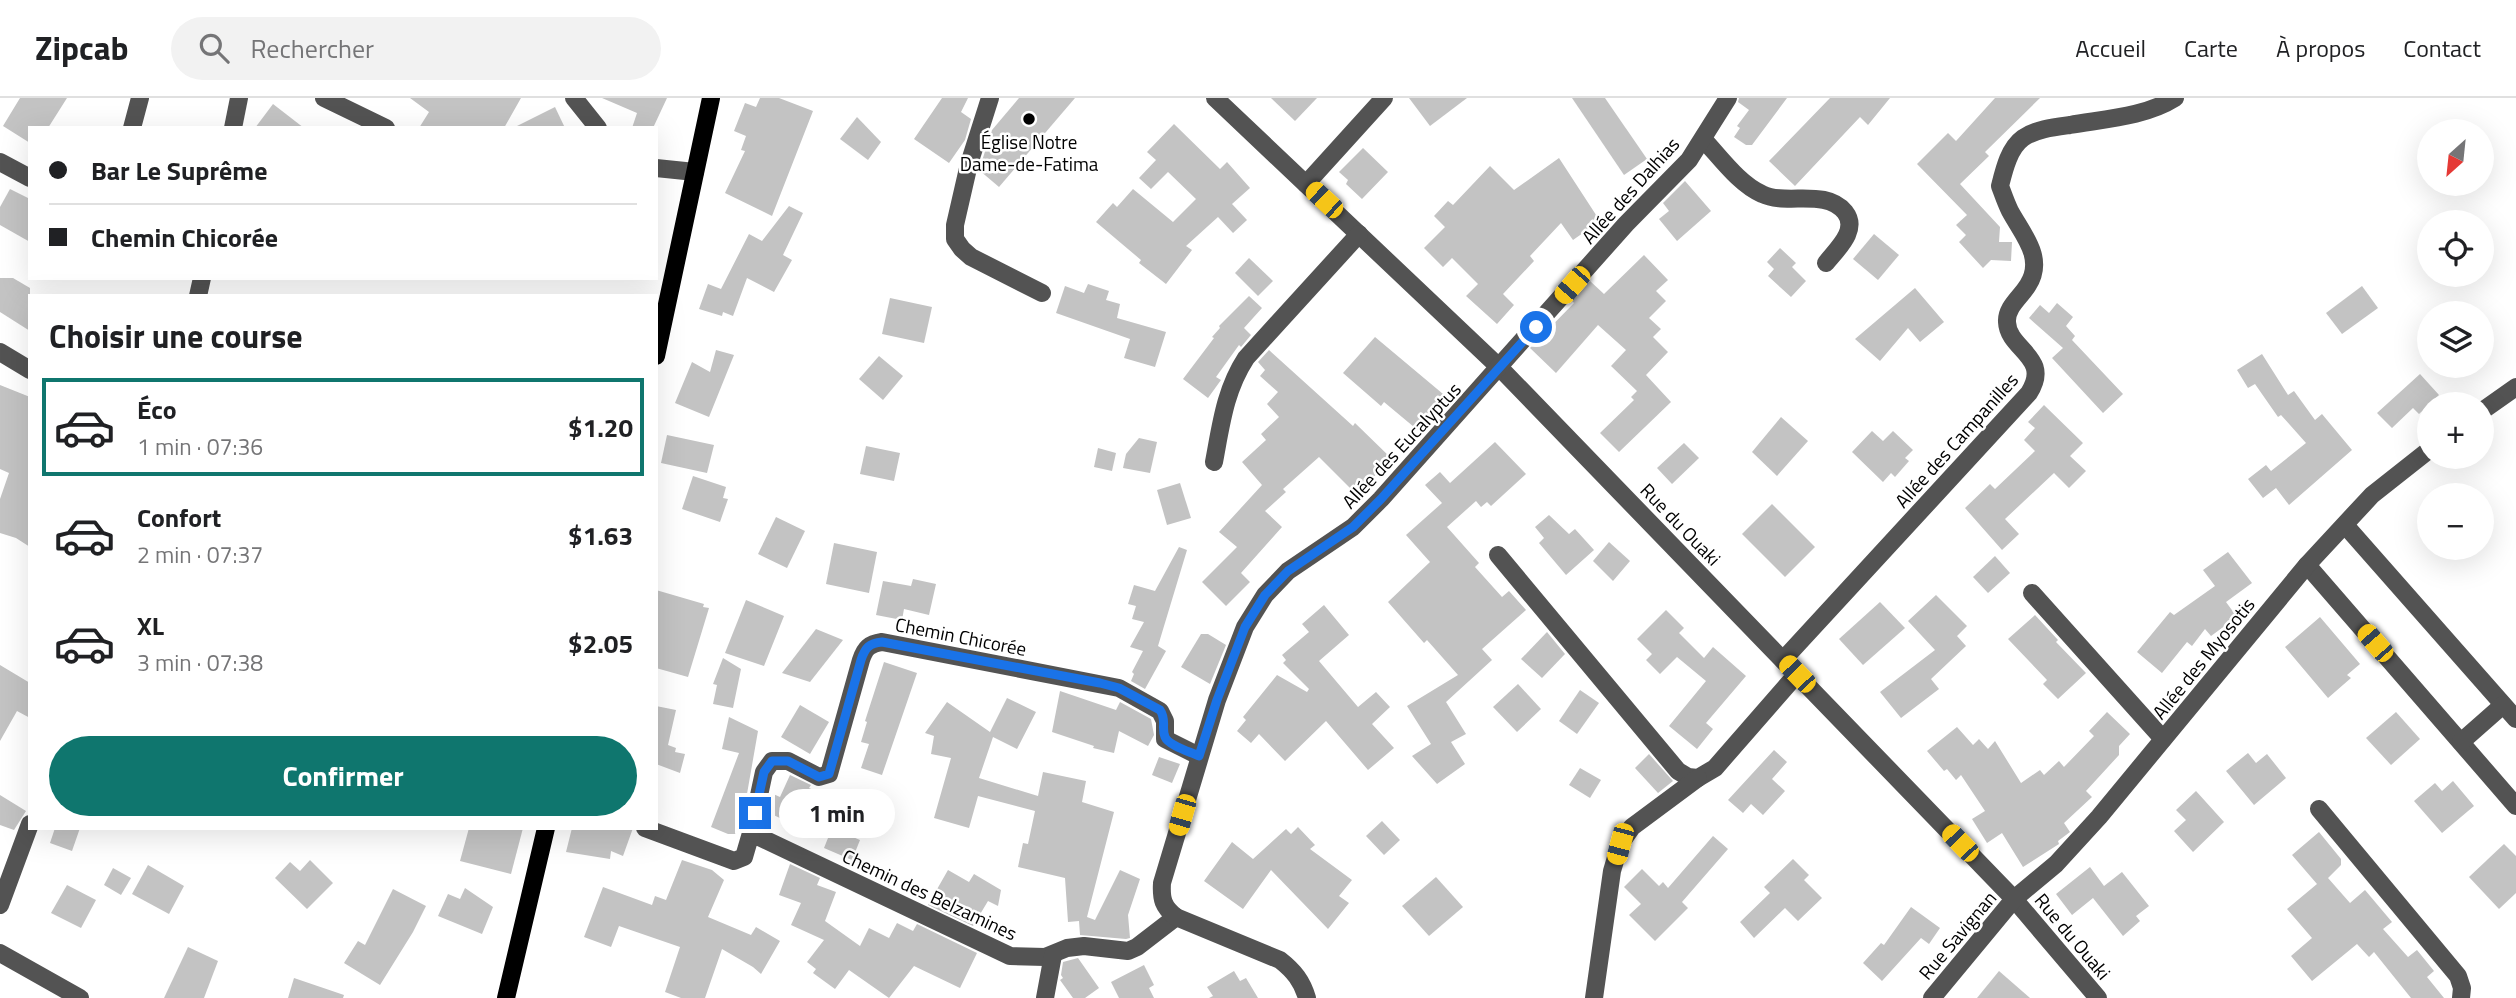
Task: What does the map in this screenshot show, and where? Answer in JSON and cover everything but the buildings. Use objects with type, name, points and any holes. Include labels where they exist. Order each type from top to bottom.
[{"type":"main road","points":[[658,347],[710,98]]},
{"type":"main road","points":[[506,998],[547,830]]},
{"type":"street","points":[[133,126],[140,98]]},
{"type":"street","points":[[233,126],[239,98]]},
{"type":"street","points":[[324,98],[382,126]]},
{"type":"street","points":[[574,98],[596,126]]},
{"type":"street","points":[[990,98],[969,164],[955,225],[955,239],[971,257],[1042,293]]},
{"type":"street","name":"Rue du Ouaki","points":[[1215,98],[1500,368],[2014,899],[2098,998]]},
{"type":"street","points":[[1306,184],[1384,98]]},
{"type":"street","name":"Allée des Dalhias","points":[[1500,368],[1626,224],[1689,160],[1728,98]]},
{"type":"street","name":"Allée des Campanilles","points":[[1783,660],[2035,384],[2036,374],[2029,354],[2009,333],[2006,320],[2010,309],[2028,285],[2035,256],[2000,186],[2007,159],[2023,138],[2048,128],[2121,117],[2164,105],[2175,98]]},
{"type":"street","points":[[1703,139],[1759,193],[1783,200],[1820,199],[1842,209],[1849,218],[1850,229],[1826,263]]},
{"type":"street","points":[[0,162],[28,177]]},
{"type":"street","points":[[658,168],[695,172]]},
{"type":"street","points":[[1214,462],[1227,396],[1234,376],[1246,358],[1359,234]]},
{"type":"street","points":[[0,352],[28,369]]},
{"type":"street","name":"Allée des Eucalyptus","points":[[1176,917],[1164,909],[1162,883],[1217,700],[1245,627],[1265,595],[1288,571],[1353,527],[1500,368]]},
{"type":"street","points":[[2494,403],[2516,387]]},
{"type":"street","name":"Allée des Myosotis","points":[[2014,899],[2056,864],[2099,817],[2307,565],[2372,495],[2417,459]]},
{"type":"street","points":[[2344,525],[2516,719]]},
{"type":"street","points":[[1498,555],[1678,771],[1688,777],[1698,778]]},
{"type":"street","points":[[2307,565],[2516,806]]},
{"type":"street","points":[[2032,593],[2163,739]]},
{"type":"street","name":"Chemin Chicorée","points":[[751,833],[764,772],[772,761],[788,761],[819,777],[829,774],[861,660],[867,647],[873,643],[882,642],[1119,688],[1160,710],[1164,715],[1164,736],[1167,741],[1199,756]]},
{"type":"street","points":[[1594,998],[1612,871],[1620,844],[1632,827],[1715,768],[1797,674]]},
{"type":"street","points":[[2460,742],[2503,705]]},
{"type":"street","points":[[2319,809],[2458,976],[2462,988],[2460,998]]},
{"type":"street","points":[[0,905],[28,829]]},
{"type":"street","points":[[650,830],[734,861],[744,858],[751,833]]},
{"type":"street","name":"Chemin des Belzamines","points":[[751,833],[1010,956],[1053,955],[1067,948],[1084,946],[1128,951],[1176,917]]},
{"type":"street","name":"Rue Savignan","points":[[1932,998],[2014,899]]},
{"type":"street","points":[[1176,917],[1280,960],[1301,982],[1307,998]]},
{"type":"street","points":[[0,953],[80,998]]},
{"type":"street","points":[[1045,998],[1053,955]]},
{"type":"place","name":"Église Notre Dame-de-Fatima","points":[[1029,119]]},
{"type":"route","points":[[755,813],[764,772],[772,761],[788,761],[823,778],[829,774],[863,653],[873,643],[882,642],[1119,688],[1160,710],[1164,715],[1165,739],[1199,756],[1245,627],[1265,595],[1288,571],[1353,527],[1536,327]]}]
